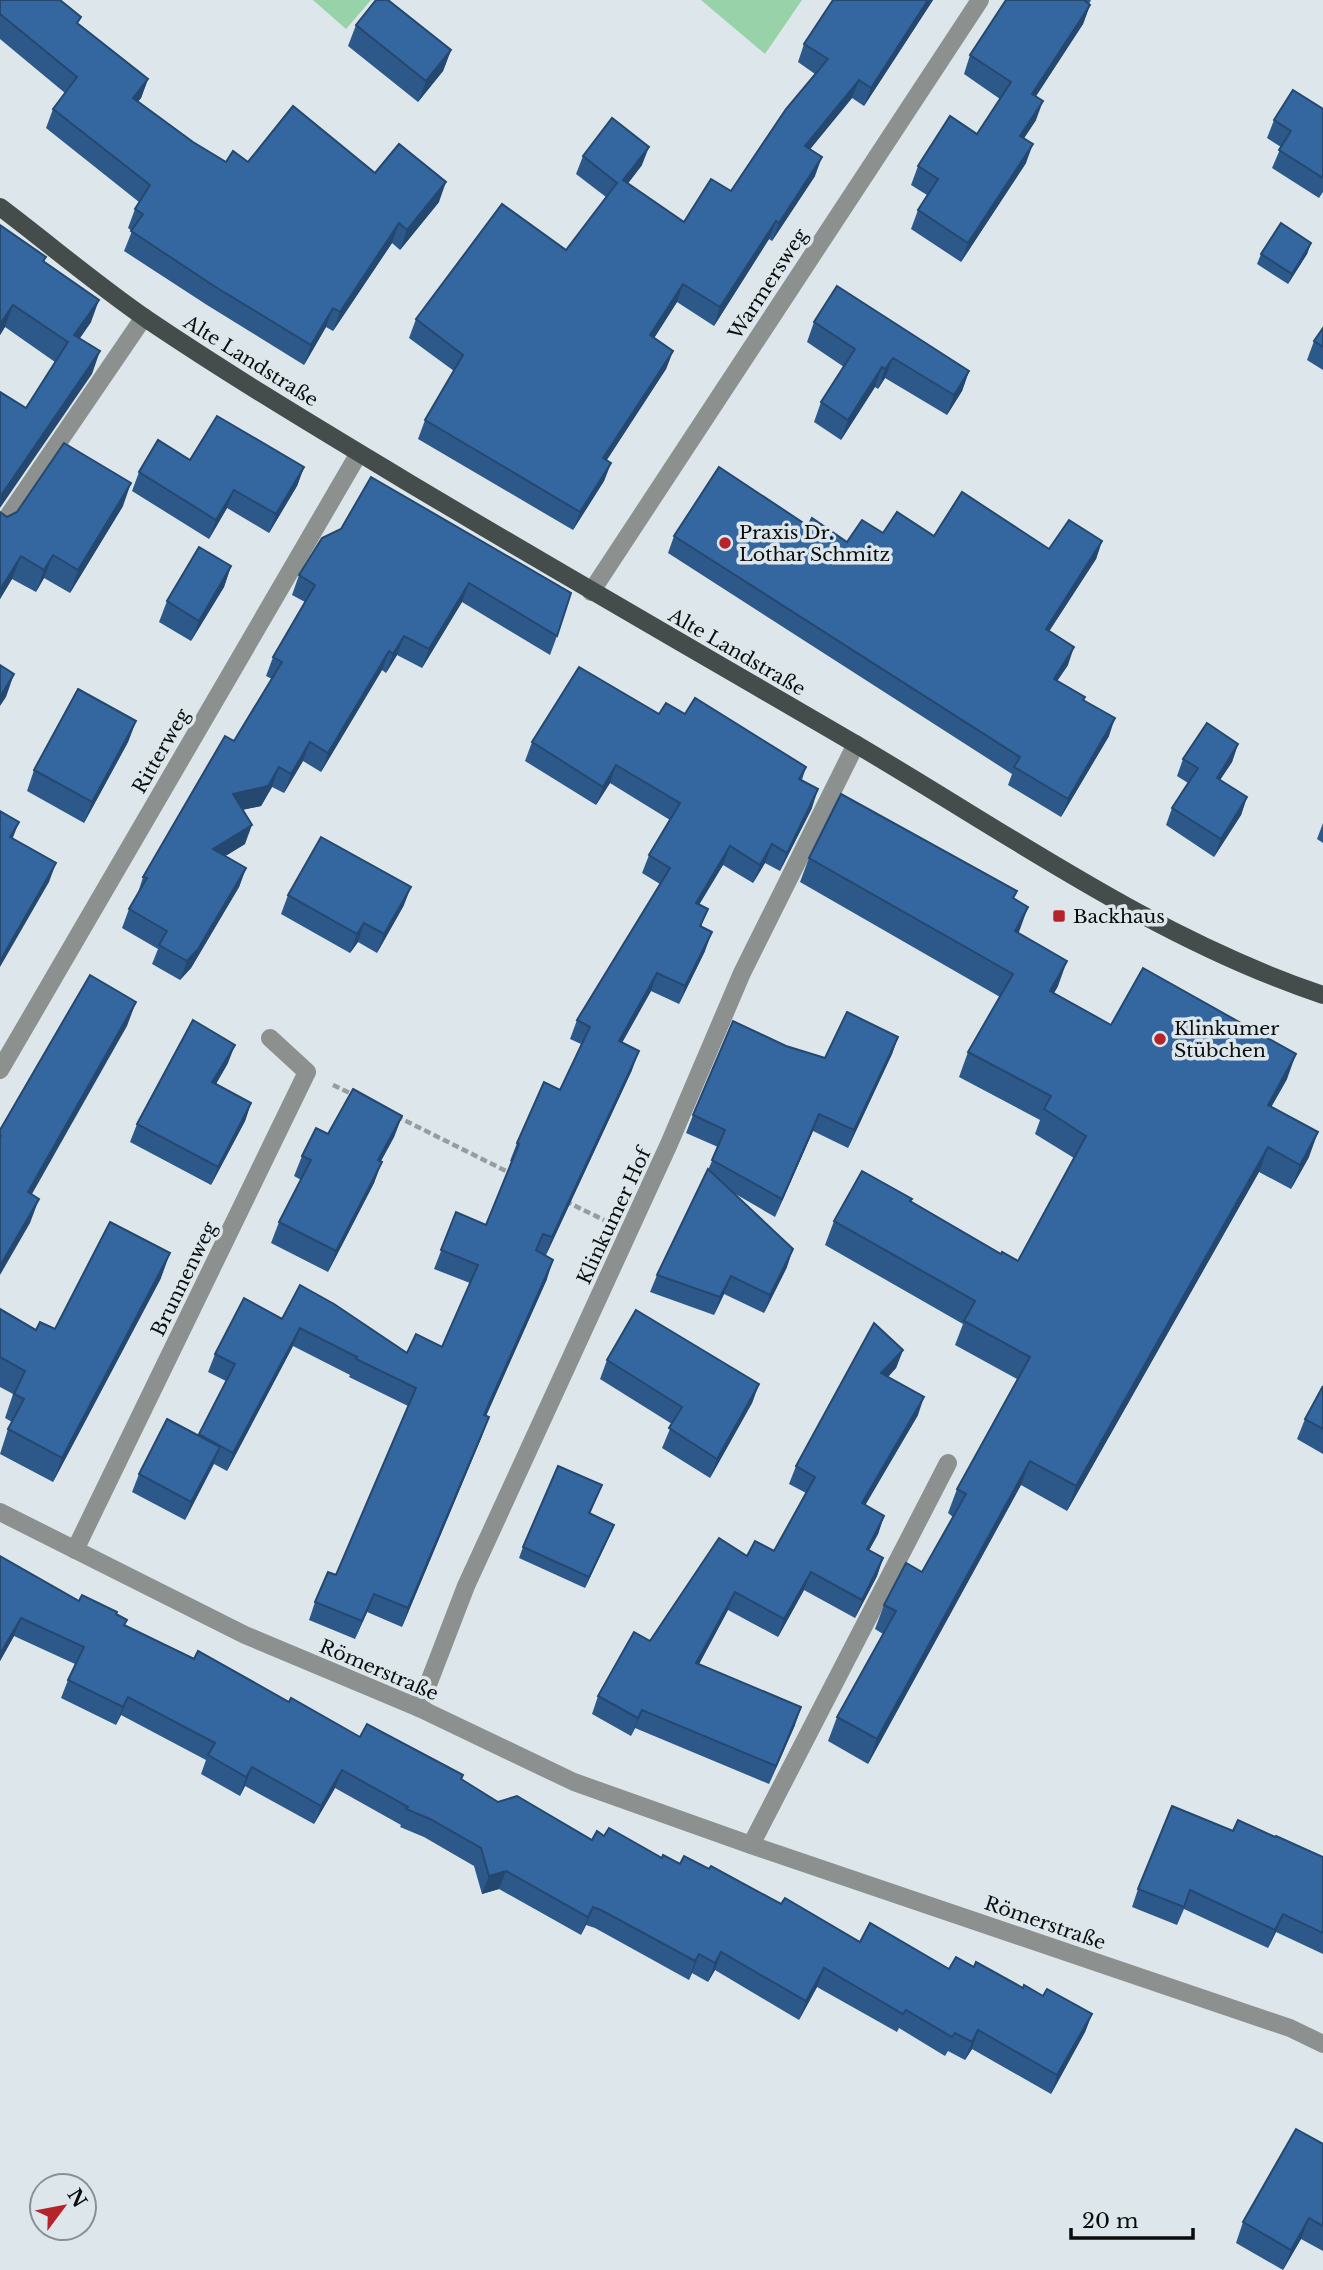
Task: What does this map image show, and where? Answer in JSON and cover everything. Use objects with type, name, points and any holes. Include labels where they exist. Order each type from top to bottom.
[{"type":"main road","name":"Alte Landstraße","points":[[0,207],[144,317],[249,386],[591,592],[856,744],[1028,851],[1144,915],[1225,955],[1323,995]]},
{"type":"street","name":"Warmersweg","points":[[591,592],[980,0]]},
{"type":"street","points":[[0,528],[144,317]]},
{"type":"street","name":"Ritterweg","points":[[0,1070],[359,453]]},
{"type":"street","name":"Klinkumer Hof","points":[[419,1708],[467,1586],[629,1233],[742,973],[856,744]]},
{"type":"street","points":[[270,1038],[307,1072]]},
{"type":"street","name":"Brunnenweg","points":[[75,1550],[307,1072]]},
{"type":"street","points":[[751,1845],[948,1462]]},
{"type":"street","name":"Römerstraße","points":[[0,1512],[244,1636],[419,1708],[574,1782],[751,1845],[1277,2023],[1323,2043]]},
{"type":"path","points":[[307,1072],[357,1097]]},
{"type":"path","points":[[394,1115],[518,1177]]},
{"type":"path","points":[[555,1196],[629,1233]]},
{"type":"green space","points":[[313,0],[371,0],[346,29]]},
{"type":"green space","points":[[701,0],[802,0],[765,54]]},
{"type":"building","points":[[0,0],[60,0],[81,17],[77,23],[148,79],[133,98],[193,142],[226,162],[233,151],[248,162],[293,106],[375,173],[399,144],[446,182],[407,230],[399,223],[340,312],[333,308],[311,345],[131,231],[143,214],[135,209],[150,185],[53,109],[77,77],[0,14]]},
{"type":"building","points":[[376,0],[388,0],[451,50],[426,81],[356,25]]},
{"type":"building","points":[[833,0],[928,0],[871,88],[859,80],[805,146],[822,157],[720,307],[683,284],[650,335],[673,351],[603,458],[611,463],[580,512],[425,420],[463,355],[416,319],[502,204],[566,250],[617,183],[583,156],[612,118],[649,147],[623,180],[684,222],[711,179],[731,191],[786,109],[828,59],[804,44]]},
{"type":"building","points":[[1006,0],[1086,0],[1090,5],[1032,94],[1043,101],[1020,136],[1033,144],[968,243],[918,210],[938,179],[918,166],[950,116],[977,134],[1011,82],[970,55]]},
{"type":"building","points":[[1293,90],[1323,109],[1323,178],[1279,150],[1291,131],[1274,120]]},
{"type":"building","points":[[1281,223],[1311,243],[1292,274],[1261,254]]},
{"type":"building","points":[[0,225],[46,257],[43,261],[99,300],[74,335],[100,351],[0,497],[0,392],[26,408],[68,342],[13,305],[0,324]]},
{"type":"building","points":[[837,286],[969,371],[954,395],[893,358],[885,369],[882,367],[848,420],[821,402],[855,349],[814,322]]},
{"type":"building","points":[[1323,328],[1323,347],[1314,341]]},
{"type":"building","points":[[217,416],[304,467],[276,514],[234,490],[216,520],[139,472],[158,440],[190,460]]},
{"type":"building","points":[[64,443],[131,483],[78,570],[53,555],[44,570],[21,556],[0,590],[0,512],[7,517],[17,512]]},
{"type":"building","points":[[719,467],[808,526],[812,518],[847,542],[862,520],[883,533],[897,512],[934,536],[962,492],[1049,549],[1069,520],[1102,541],[1046,629],[1074,647],[1054,679],[1115,718],[1068,799],[1014,767],[1020,757],[674,536]]},
{"type":"building","points":[[371,477],[571,593],[557,636],[469,583],[429,649],[404,636],[393,654],[389,651],[328,753],[310,742],[291,774],[279,767],[268,786],[233,794],[252,825],[213,849],[246,868],[198,949],[187,961],[159,945],[167,931],[129,909],[147,878],[143,877],[225,736],[234,741],[282,662],[273,657],[315,585],[299,575],[322,538],[341,529]]},
{"type":"building","points":[[199,547],[231,566],[199,621],[167,601]]},
{"type":"building","points":[[0,665],[14,674],[0,697]]},
{"type":"building","points":[[579,667],[659,714],[666,703],[685,714],[695,698],[806,767],[799,779],[818,789],[787,853],[772,844],[760,865],[730,846],[696,903],[708,909],[700,926],[712,932],[685,986],[657,973],[619,1041],[639,1051],[552,1237],[543,1234],[536,1250],[553,1260],[484,1415],[489,1417],[408,1608],[374,1594],[362,1621],[315,1602],[328,1572],[336,1575],[416,1388],[300,1328],[233,1453],[199,1434],[235,1364],[215,1354],[244,1298],[282,1319],[300,1285],[334,1304],[407,1353],[416,1334],[442,1347],[478,1265],[441,1250],[456,1212],[486,1225],[544,1082],[560,1090],[590,1027],[577,1020],[670,868],[649,855],[680,803],[616,765],[603,787],[532,742]]},
{"type":"building","points":[[78,689],[136,721],[92,802],[34,770]]},
{"type":"building","points":[[1207,723],[1238,744],[1217,778],[1247,797],[1221,839],[1172,808],[1198,768],[1183,759]]},
{"type":"building","points":[[841,794],[1017,891],[1013,898],[1028,907],[1015,931],[1067,961],[1050,991],[1111,1025],[1143,968],[1296,1054],[1268,1105],[1318,1132],[1300,1165],[1268,1147],[1076,1486],[1030,1461],[877,1739],[837,1717],[896,1611],[884,1605],[906,1563],[922,1572],[966,1494],[957,1489],[1030,1357],[964,1321],[975,1301],[834,1221],[862,1171],[1001,1254],[1002,1252],[1018,1261],[1086,1136],[1044,1109],[1051,1096],[968,1052],[1013,974],[809,858]]},
{"type":"building","points":[[0,811],[19,822],[10,837],[56,863],[0,961]]},
{"type":"building","points":[[321,837],[411,887],[384,934],[364,923],[357,934],[288,895]]},
{"type":"building","points":[[90,975],[136,1002],[28,1192],[39,1199],[0,1266],[0,1130]]},
{"type":"building","points":[[847,1012],[898,1037],[854,1130],[819,1114],[782,1199],[712,1160],[725,1130],[693,1115],[733,1021],[786,1046],[825,1058]]},
{"type":"building","points":[[193,1020],[235,1045],[212,1082],[251,1103],[218,1167],[137,1124]]},
{"type":"building","points":[[353,1089],[402,1116],[378,1160],[382,1162],[336,1251],[279,1222],[311,1160],[302,1156],[316,1128],[328,1134]]},
{"type":"building","points":[[708,1169],[793,1249],[770,1295],[731,1276],[720,1297],[657,1275]]},
{"type":"building","points":[[110,1222],[170,1253],[62,1458],[8,1429],[24,1399],[14,1394],[25,1371],[0,1357],[0,1309],[36,1330],[40,1322],[55,1329]]},
{"type":"building","points":[[636,1310],[759,1384],[717,1459],[669,1428],[682,1407],[607,1360]]},
{"type":"building","points":[[874,1323],[903,1350],[881,1373],[924,1397],[862,1503],[884,1516],[867,1549],[883,1558],[862,1600],[811,1572],[784,1619],[735,1592],[696,1663],[801,1707],[776,1766],[642,1710],[638,1718],[598,1696],[634,1632],[650,1641],[719,1538],[747,1556],[755,1541],[774,1551],[815,1477],[796,1466]]},
{"type":"building","points":[[1323,1386],[1323,1429],[1305,1419]]},
{"type":"building","points":[[167,1419],[220,1447],[191,1502],[139,1474]]},
{"type":"building","points":[[558,1466],[602,1485],[589,1513],[614,1525],[589,1577],[523,1547]]},
{"type":"building","points":[[0,1556],[79,1601],[82,1595],[117,1612],[116,1614],[127,1620],[124,1625],[194,1659],[198,1651],[289,1702],[291,1698],[360,1737],[367,1724],[463,1775],[461,1779],[498,1802],[517,1796],[592,1840],[597,1831],[604,1836],[609,1828],[662,1858],[663,1855],[680,1864],[684,1856],[709,1869],[711,1866],[781,1904],[785,1898],[860,1942],[870,1923],[949,1969],[956,1957],[974,1967],[976,1962],[1023,1988],[1024,1985],[1043,1996],[1047,1989],[1092,2014],[1057,2075],[978,2030],[972,2042],[955,2033],[952,2037],[906,2010],[903,2014],[824,1968],[806,2001],[721,1952],[715,1963],[699,1954],[695,1961],[601,1910],[593,1907],[588,1917],[506,1871],[489,1876],[481,1848],[430,1819],[406,1809],[408,1807],[342,1770],[321,1806],[252,1767],[246,1777],[208,1755],[215,1743],[128,1697],[123,1707],[68,1680],[84,1647],[21,1618],[0,1654]]},
{"type":"building","points":[[1172,1806],[1233,1831],[1238,1820],[1323,1857],[1323,1933],[1283,1914],[1275,1930],[1190,1890],[1184,1907],[1138,1889]]},
{"type":"building","points":[[1296,2129],[1323,2144],[1323,2226],[1309,2218],[1291,2250],[1243,2222]]},
{"type":"place","name":"Praxis Dr. Lothar Schmitz","points":[[725,543]]},
{"type":"place","name":"Backhaus","points":[[1059,916]]},
{"type":"place","name":"Klinkumer Stübchen","points":[[1160,1039]]}]
